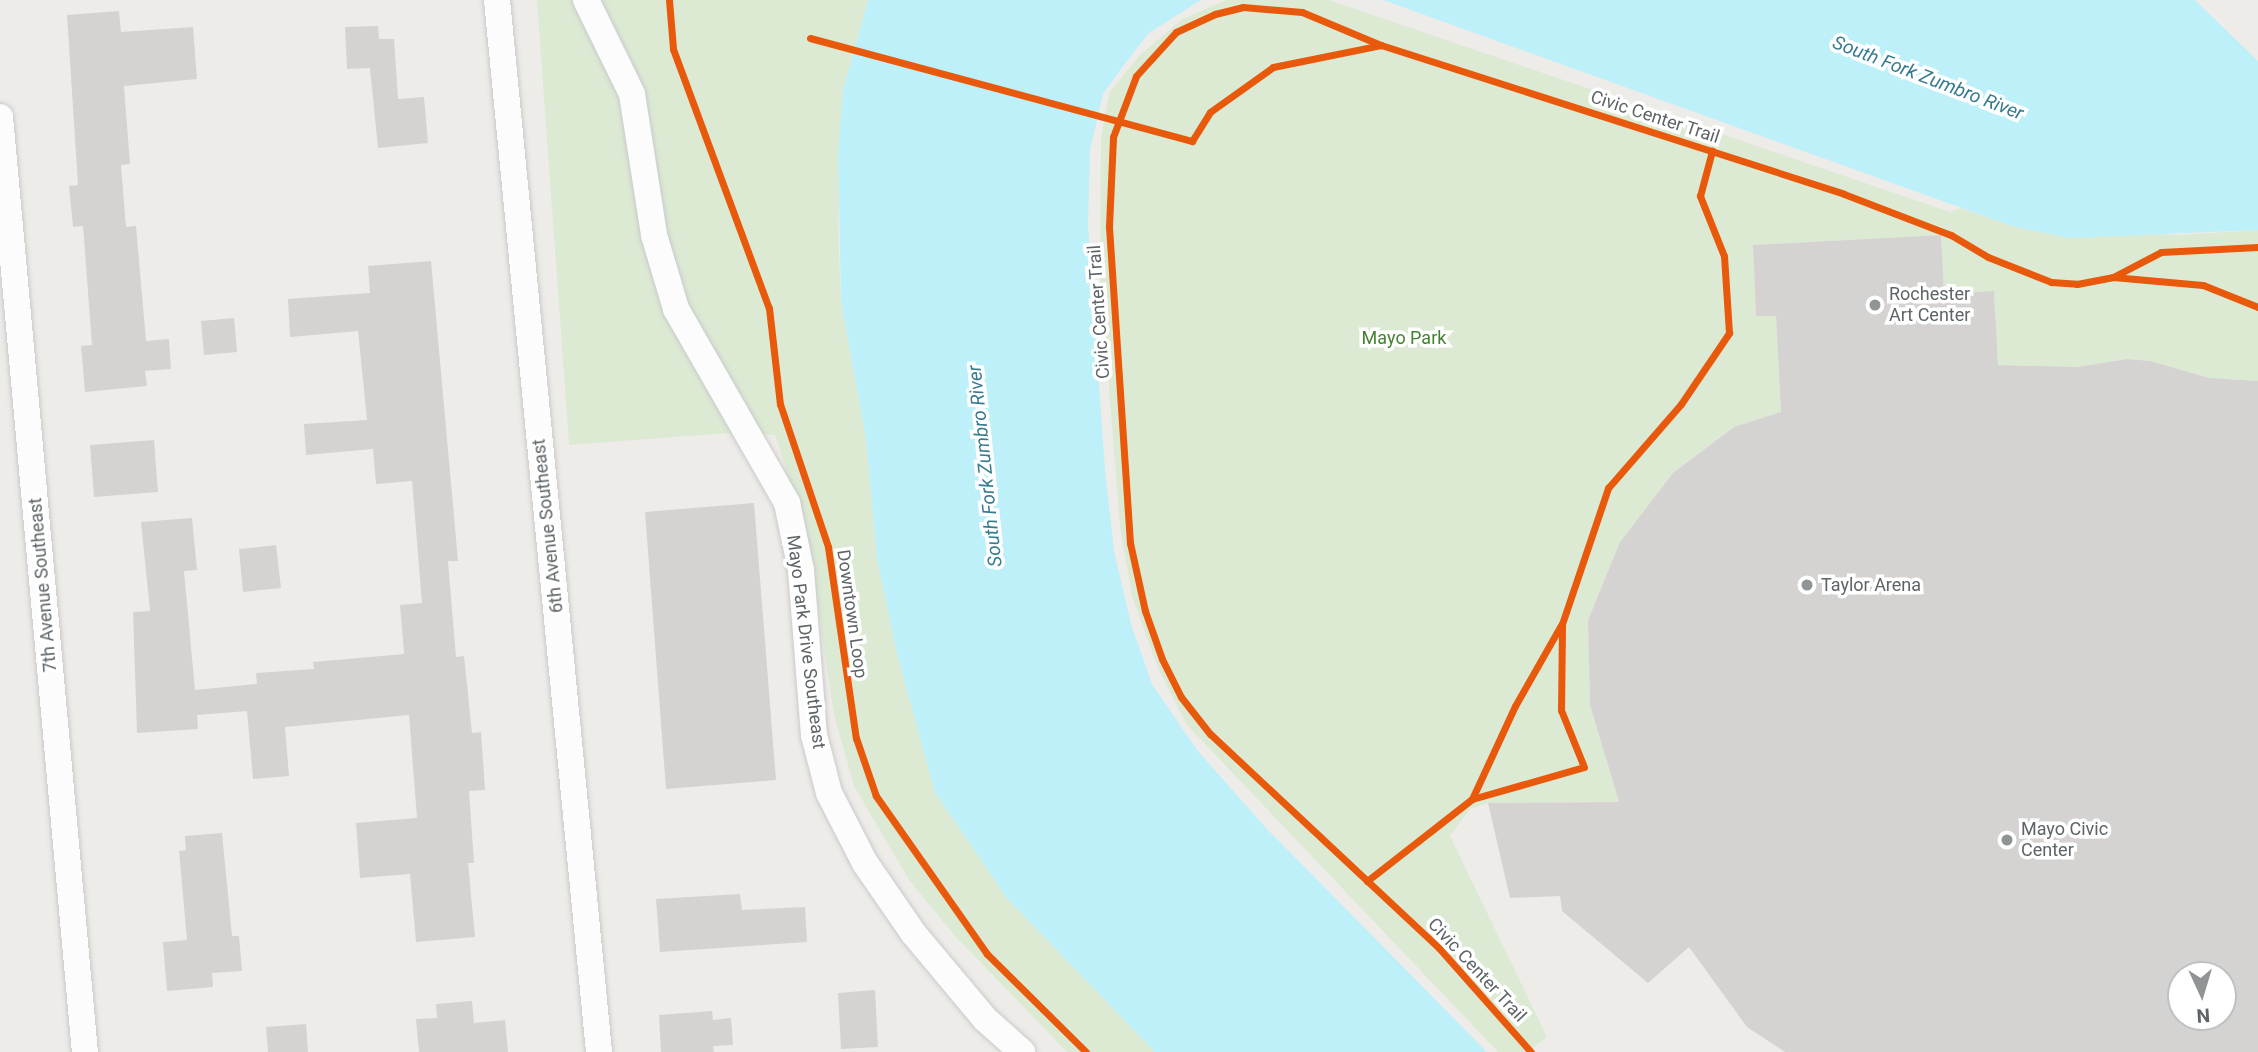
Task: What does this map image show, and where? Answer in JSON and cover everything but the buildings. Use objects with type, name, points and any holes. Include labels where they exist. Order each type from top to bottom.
[{"type":"street","name":"6th Avenue Southeast","points":[[497,0],[599,1052]]},
{"type":"street","name":"Mayo Park Drive Southeast","points":[[586,0],[632,94],[654,235],[676,309],[787,503],[800,570],[814,735],[829,793],[865,863],[914,934],[985,1019],[1022,1052]]},
{"type":"street","name":"7th Avenue Southeast","points":[[0,117],[85,1052]]},
{"type":"green space","points":[[537,0],[868,0],[843,90],[838,223],[841,302],[866,439],[877,559],[1155,1052],[1067,1052],[955,936],[909,880],[854,786],[834,715],[807,533],[775,435],[729,433],[569,445]]},
{"type":"green space","name":"Mayo Park","points":[[1226,0],[1329,0],[1950,212],[1960,208],[2012,226],[2177,235],[2258,230],[2258,381],[2209,378],[2151,361],[2127,359],[2077,367],[2011,365],[1998,369],[1994,292],[1944,294],[1941,235],[1753,245],[1756,316],[1776,316],[1781,412],[1734,427],[1673,473],[1620,542],[1588,620],[1590,705],[1619,802],[1488,803],[1470,809],[1450,836],[1547,1037],[1527,1052],[1498,1052],[1187,725],[1158,668],[1132,596],[1120,527],[1100,274],[1101,137],[1109,93],[1139,56],[1181,20]]},
{"type":"water","name":"South Fork Zumbro River","points":[[868,0],[1201,0],[1149,33],[1123,66],[1103,94],[1090,150],[1088,225],[1105,470],[1114,551],[1131,624],[1152,684],[1197,750],[1266,828],[1487,1052],[1155,1052],[1006,897],[935,792],[897,654],[877,559],[866,439],[841,302],[838,154],[843,90]]},
{"type":"water","name":"South Fork Zumbro River","points":[[1383,0],[2258,0],[2258,230],[2069,238],[2012,226]]},
{"type":"pier","points":[[2195,0],[2258,0],[2258,61]]},
{"type":"cycle path","name":"Downtown Loop","points":[[669,0],[673,49],[769,308],[780,404],[828,547],[856,738],[876,796],[987,954],[1086,1052]]},
{"type":"cycle path","name":"Civic Center Trail","points":[[1531,1052],[1439,948],[1210,734],[1181,697],[1162,659],[1145,611],[1130,543],[1109,226],[1113,137],[1136,76],[1176,32],[1215,14],[1243,7],[1302,12],[1381,45],[1844,194],[1951,235],[1988,257],[2051,282],[2077,284],[2113,277],[2161,252],[2258,247]]},
{"type":"cycle path","points":[[810,38],[1192,141],[1210,112],[1273,67],[1381,45]]},
{"type":"cycle path","name":"Civic Center Trail","points":[[1367,881],[1472,799],[1584,767],[1561,710],[1562,624],[1608,488],[1681,404],[1729,333],[1724,256],[1700,196],[1712,151]]},
{"type":"cycle path","points":[[2113,277],[2203,285],[2258,307]]},
{"type":"cycle path","points":[[1472,799],[1515,706],[1561,625]]},
{"type":"place","name":"Rochester Art Center","points":[[1875,305]]},
{"type":"place","name":"Taylor Arena","points":[[1807,585]]},
{"type":"place","name":"Mayo Civic Center","points":[[2007,840]]}]
